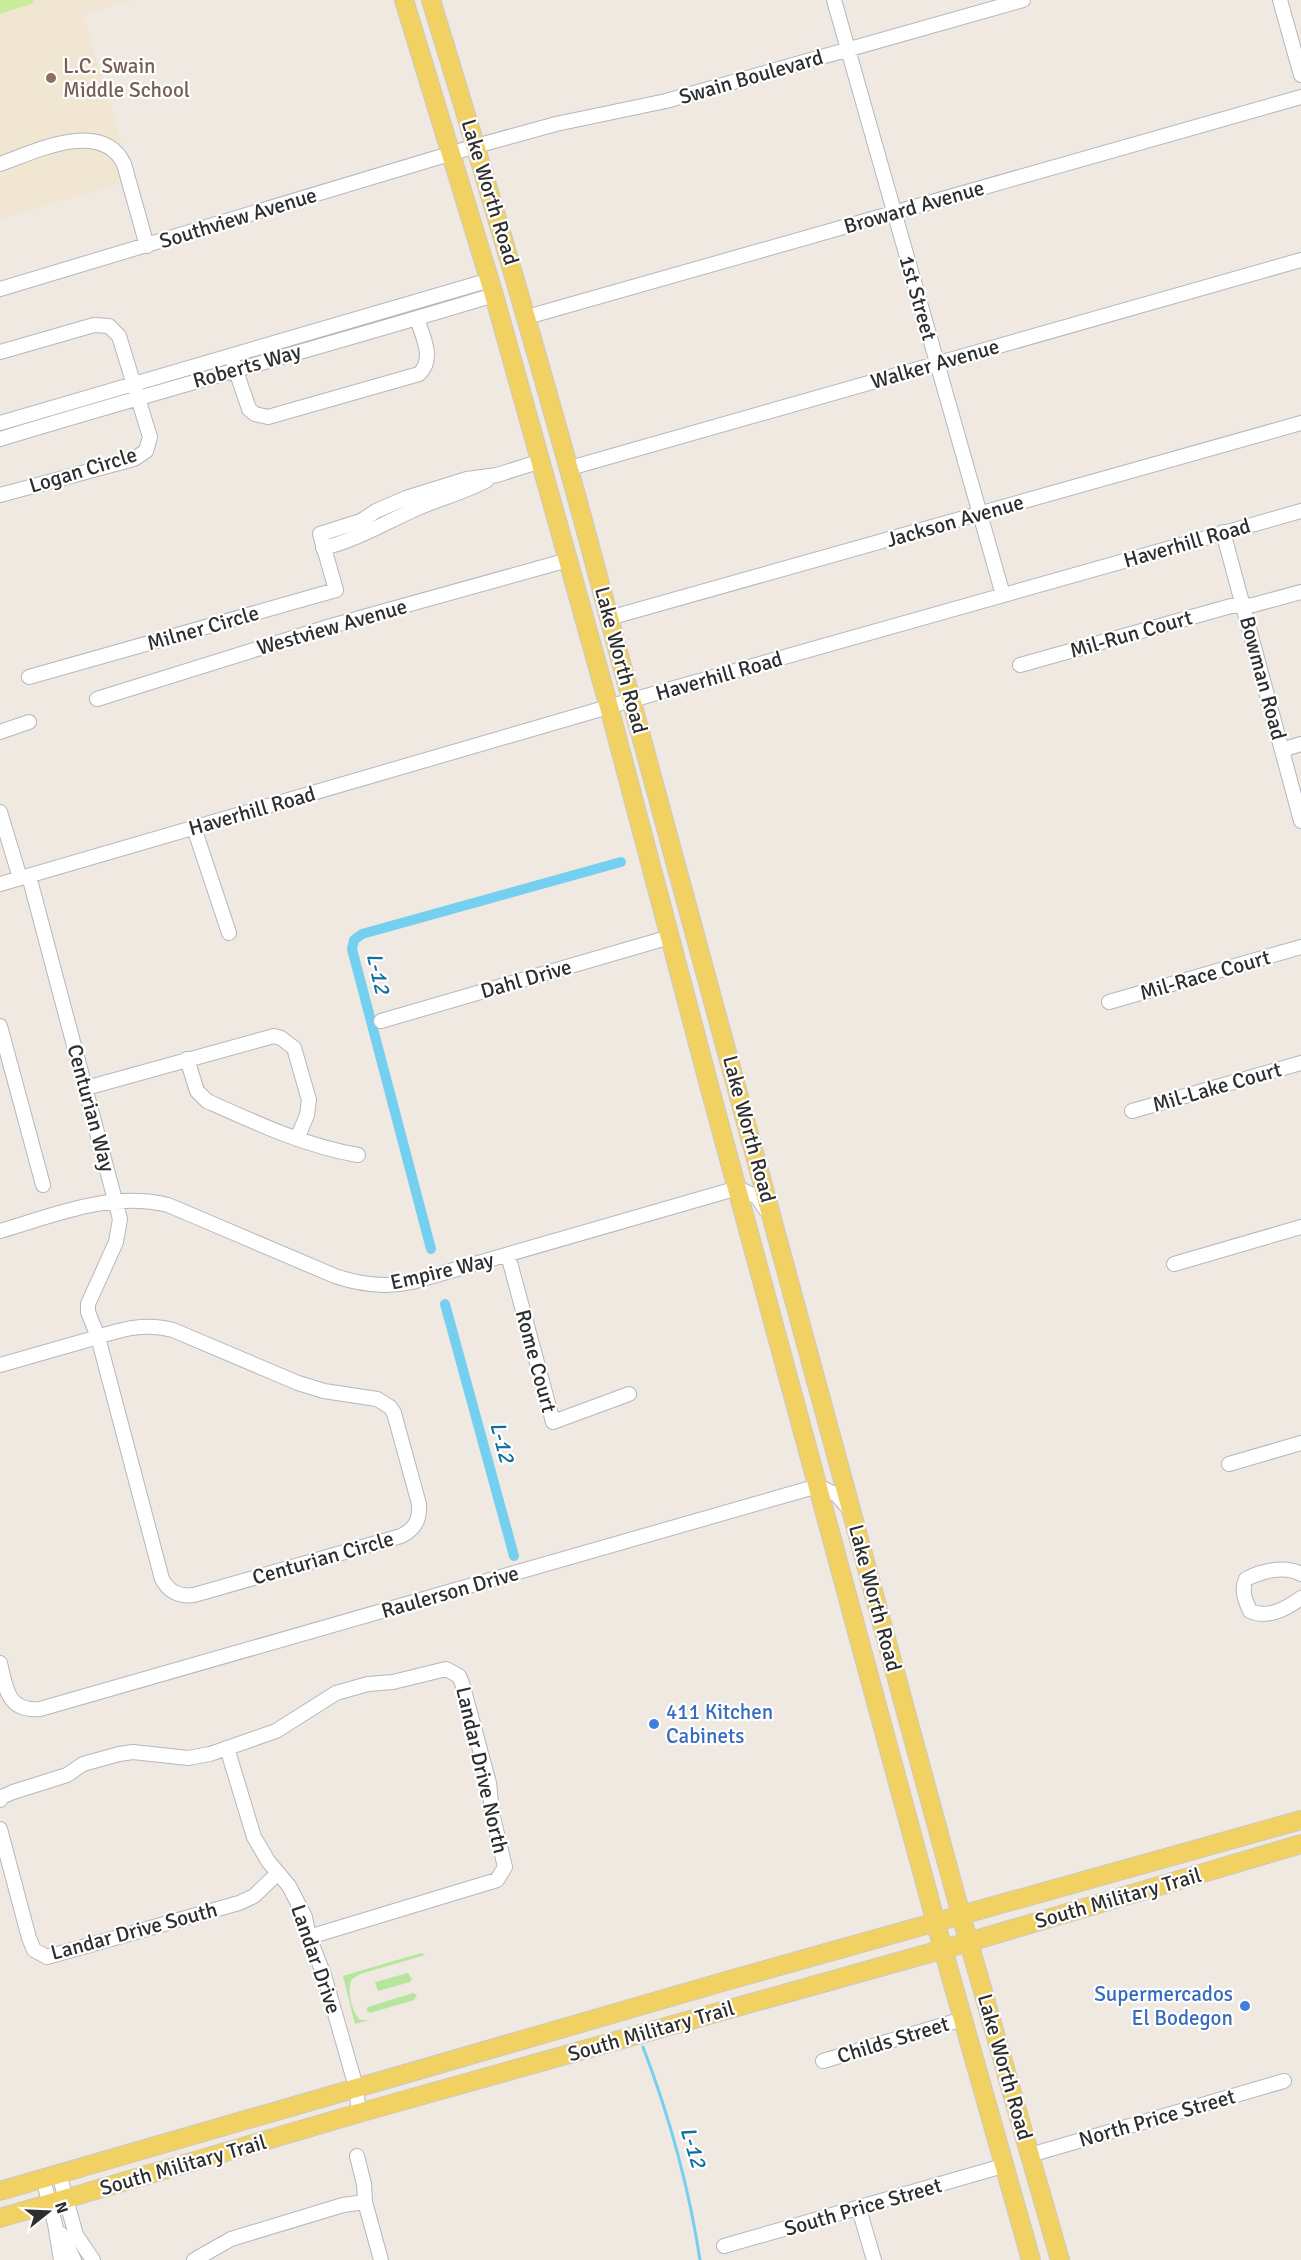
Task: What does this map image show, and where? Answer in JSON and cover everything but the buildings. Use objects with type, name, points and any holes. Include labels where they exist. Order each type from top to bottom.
[{"type":"main road","name":"Lake Worth Road","points":[[404,0],[492,287],[541,461],[936,1921],[1031,2260]]},
{"type":"main road","name":"Lake Worth Road","points":[[431,0],[570,468],[961,1915],[1060,2260]]},
{"type":"main road","points":[[530,423],[549,450],[570,468]]},
{"type":"main road","name":"South Military Trail","points":[[0,2191],[936,1921],[1301,1820]]},
{"type":"main road","points":[[1250,1859],[1267,1837],[1301,1828]]},
{"type":"main road","name":"South Military Trail","points":[[0,2218],[359,2113],[969,1942],[1301,1844]]},
{"type":"main road","points":[[1010,2189],[1020,2195],[1028,2212],[1043,2260]]},
{"type":"street","name":"1st Street","points":[[834,0],[1003,595]]},
{"type":"street","name":"Swain Boulevard","points":[[476,146],[556,124],[666,101],[1023,0]]},
{"type":"street","points":[[1280,0],[1301,75]]},
{"type":"street","name":"Broward Avenue","points":[[527,317],[1301,97]]},
{"type":"street","points":[[0,164],[76,140],[89,141],[108,147],[119,154],[124,164],[147,246]]},
{"type":"street","name":"Southview Avenue","points":[[0,289],[476,146]]},
{"type":"street","name":"Walker Avenue","points":[[570,468],[1301,260]]},
{"type":"street","name":"Roberts Way","points":[[0,423],[136,390],[236,369],[417,319],[492,287]]},
{"type":"street","name":"Roberts Way","points":[[0,438],[231,354],[492,287]]},
{"type":"street","points":[[231,354],[249,409],[261,417],[268,417],[413,378],[424,369],[428,356],[417,319]]},
{"type":"street","name":"Logan Circle","points":[[0,352],[102,324],[115,330],[119,336],[150,437],[146,451],[140,456],[0,495]]},
{"type":"street","name":"Jackson Avenue","points":[[609,618],[1301,423]]},
{"type":"street","name":"Milner Circle","points":[[29,677],[336,590],[321,541],[376,511],[406,498],[467,479],[497,475],[541,461]]},
{"type":"street","name":"Haverhill Road","points":[[0,884],[632,700],[1301,511]]},
{"type":"street","name":"Bowman Road","points":[[1223,532],[1301,821]]},
{"type":"street","name":"Westview Avenue","points":[[98,699],[331,626],[568,560]]},
{"type":"street","name":"Mil-Run Court","points":[[1020,665],[1231,606],[1243,604],[1253,606],[1301,592]]},
{"type":"street","points":[[0,732],[29,722]]},
{"type":"street","points":[[1282,750],[1301,744]]},
{"type":"street","name":"Centurian Way","points":[[0,812],[24,877],[86,1088],[120,1219],[119,1234],[88,1304],[88,1312],[98,1337]]},
{"type":"street","points":[[194,828],[229,933]]},
{"type":"street","name":"Dahl Drive","points":[[381,1021],[670,937]]},
{"type":"street","name":"Mil-Race Court","points":[[1109,1002],[1301,947]]},
{"type":"street","points":[[0,1026],[43,1185]]},
{"type":"street","points":[[86,1088],[274,1036],[288,1042],[297,1055],[309,1100],[307,1115],[297,1139]]},
{"type":"street","points":[[187,1059],[197,1091],[207,1101],[297,1139],[337,1152],[358,1155]]},
{"type":"street","name":"Mil-Lake Court","points":[[1132,1111],[1301,1063]]},
{"type":"street","points":[[738,1188],[757,1197],[773,1219]]},
{"type":"street","name":"Empire Way","points":[[0,1231],[116,1200],[142,1200],[168,1205],[335,1276],[369,1285],[386,1286],[412,1282],[738,1188]]},
{"type":"street","points":[[1174,1264],[1301,1227]]},
{"type":"street","name":"Rome Court","points":[[508,1255],[553,1422],[629,1394]]},
{"type":"street","name":"Centurian Circle","points":[[139,1326],[165,1327],[298,1383],[324,1391],[384,1402],[394,1413],[419,1504],[418,1520],[408,1532],[366,1546],[194,1596],[171,1592],[162,1579],[98,1337],[139,1326]]},
{"type":"street","points":[[0,1365],[98,1337]]},
{"type":"street","points":[[1229,1464],[1301,1443]]},
{"type":"street","points":[[818,1486],[837,1495],[851,1512]]},
{"type":"street","name":"Raulerson Drive","points":[[0,1663],[10,1698],[22,1708],[40,1709],[818,1486]]},
{"type":"street","points":[[1301,1574],[1283,1570],[1266,1571],[1246,1579],[1243,1586],[1243,1593],[1250,1611],[1261,1615],[1277,1611],[1301,1598]]},
{"type":"street","name":"Landar Drive North","points":[[227,1748],[276,1731],[336,1693],[368,1684],[393,1682],[446,1669],[459,1676],[489,1783],[492,1813],[505,1867],[502,1874],[497,1880],[309,1937]]},
{"type":"street","points":[[0,1800],[13,1792],[68,1774],[83,1764],[119,1754],[134,1752],[188,1758],[227,1748]]},
{"type":"street","name":"Landar Drive","points":[[227,1748],[254,1837],[268,1861],[298,1901],[305,1917],[309,1937],[324,1975],[356,2087],[359,2113]]},
{"type":"street","name":"Landar Drive South","points":[[0,1829],[29,1938],[34,1950],[47,1957],[247,1900],[278,1873]]},
{"type":"street","name":"Childs Street","points":[[823,2061],[963,2019]]},
{"type":"street","name":"North Price Street","points":[[1030,2155],[1284,2081]]},
{"type":"street","points":[[357,2156],[364,2184],[365,2202],[381,2260]]},
{"type":"street","name":"South Price Street","points":[[724,2246],[1003,2166]]},
{"type":"street","points":[[51,2176],[57,2201],[93,2260]]},
{"type":"street","points":[[57,2201],[55,2224],[62,2260]]},
{"type":"street","points":[[194,2260],[231,2239],[343,2205],[365,2202]]},
{"type":"street","points":[[859,2209],[874,2260]]},
{"type":"street","points":[[55,2224],[74,2260]]},
{"type":"shaded area","name":"L.C. Swain Middle School","points":[[0,0],[131,0],[83,15],[121,142],[122,183],[0,219]]},
{"type":"green space","points":[[0,0],[33,0],[34,3],[0,14]]},
{"type":"green space","points":[[421,1953],[425,1955],[360,1974],[352,1979],[350,1994],[355,2012],[360,2020],[369,2020],[355,2024],[343,1976]]},
{"type":"green space","points":[[408,1973],[412,1979],[410,1982],[378,1991],[375,1982]]},
{"type":"green space","points":[[413,1993],[417,1995],[414,2000],[370,2013],[366,2010],[368,2007]]},
{"type":"waterway","name":"L-12","points":[[431,1249],[352,949],[354,940],[362,934],[621,862]]},
{"type":"waterway","name":"L-12","points":[[445,1304],[514,1556]]},
{"type":"waterway","name":"L-12","points":[[643,2047],[677,2152],[700,2260]]},
{"type":"place","name":"L.C. Swain Middle School","points":[[51,78]]},
{"type":"place","name":"411 Kitchen Cabinets","points":[[654,1724]]},
{"type":"place","name":"Supermercados El Bodegon","points":[[1245,2006]]}]
